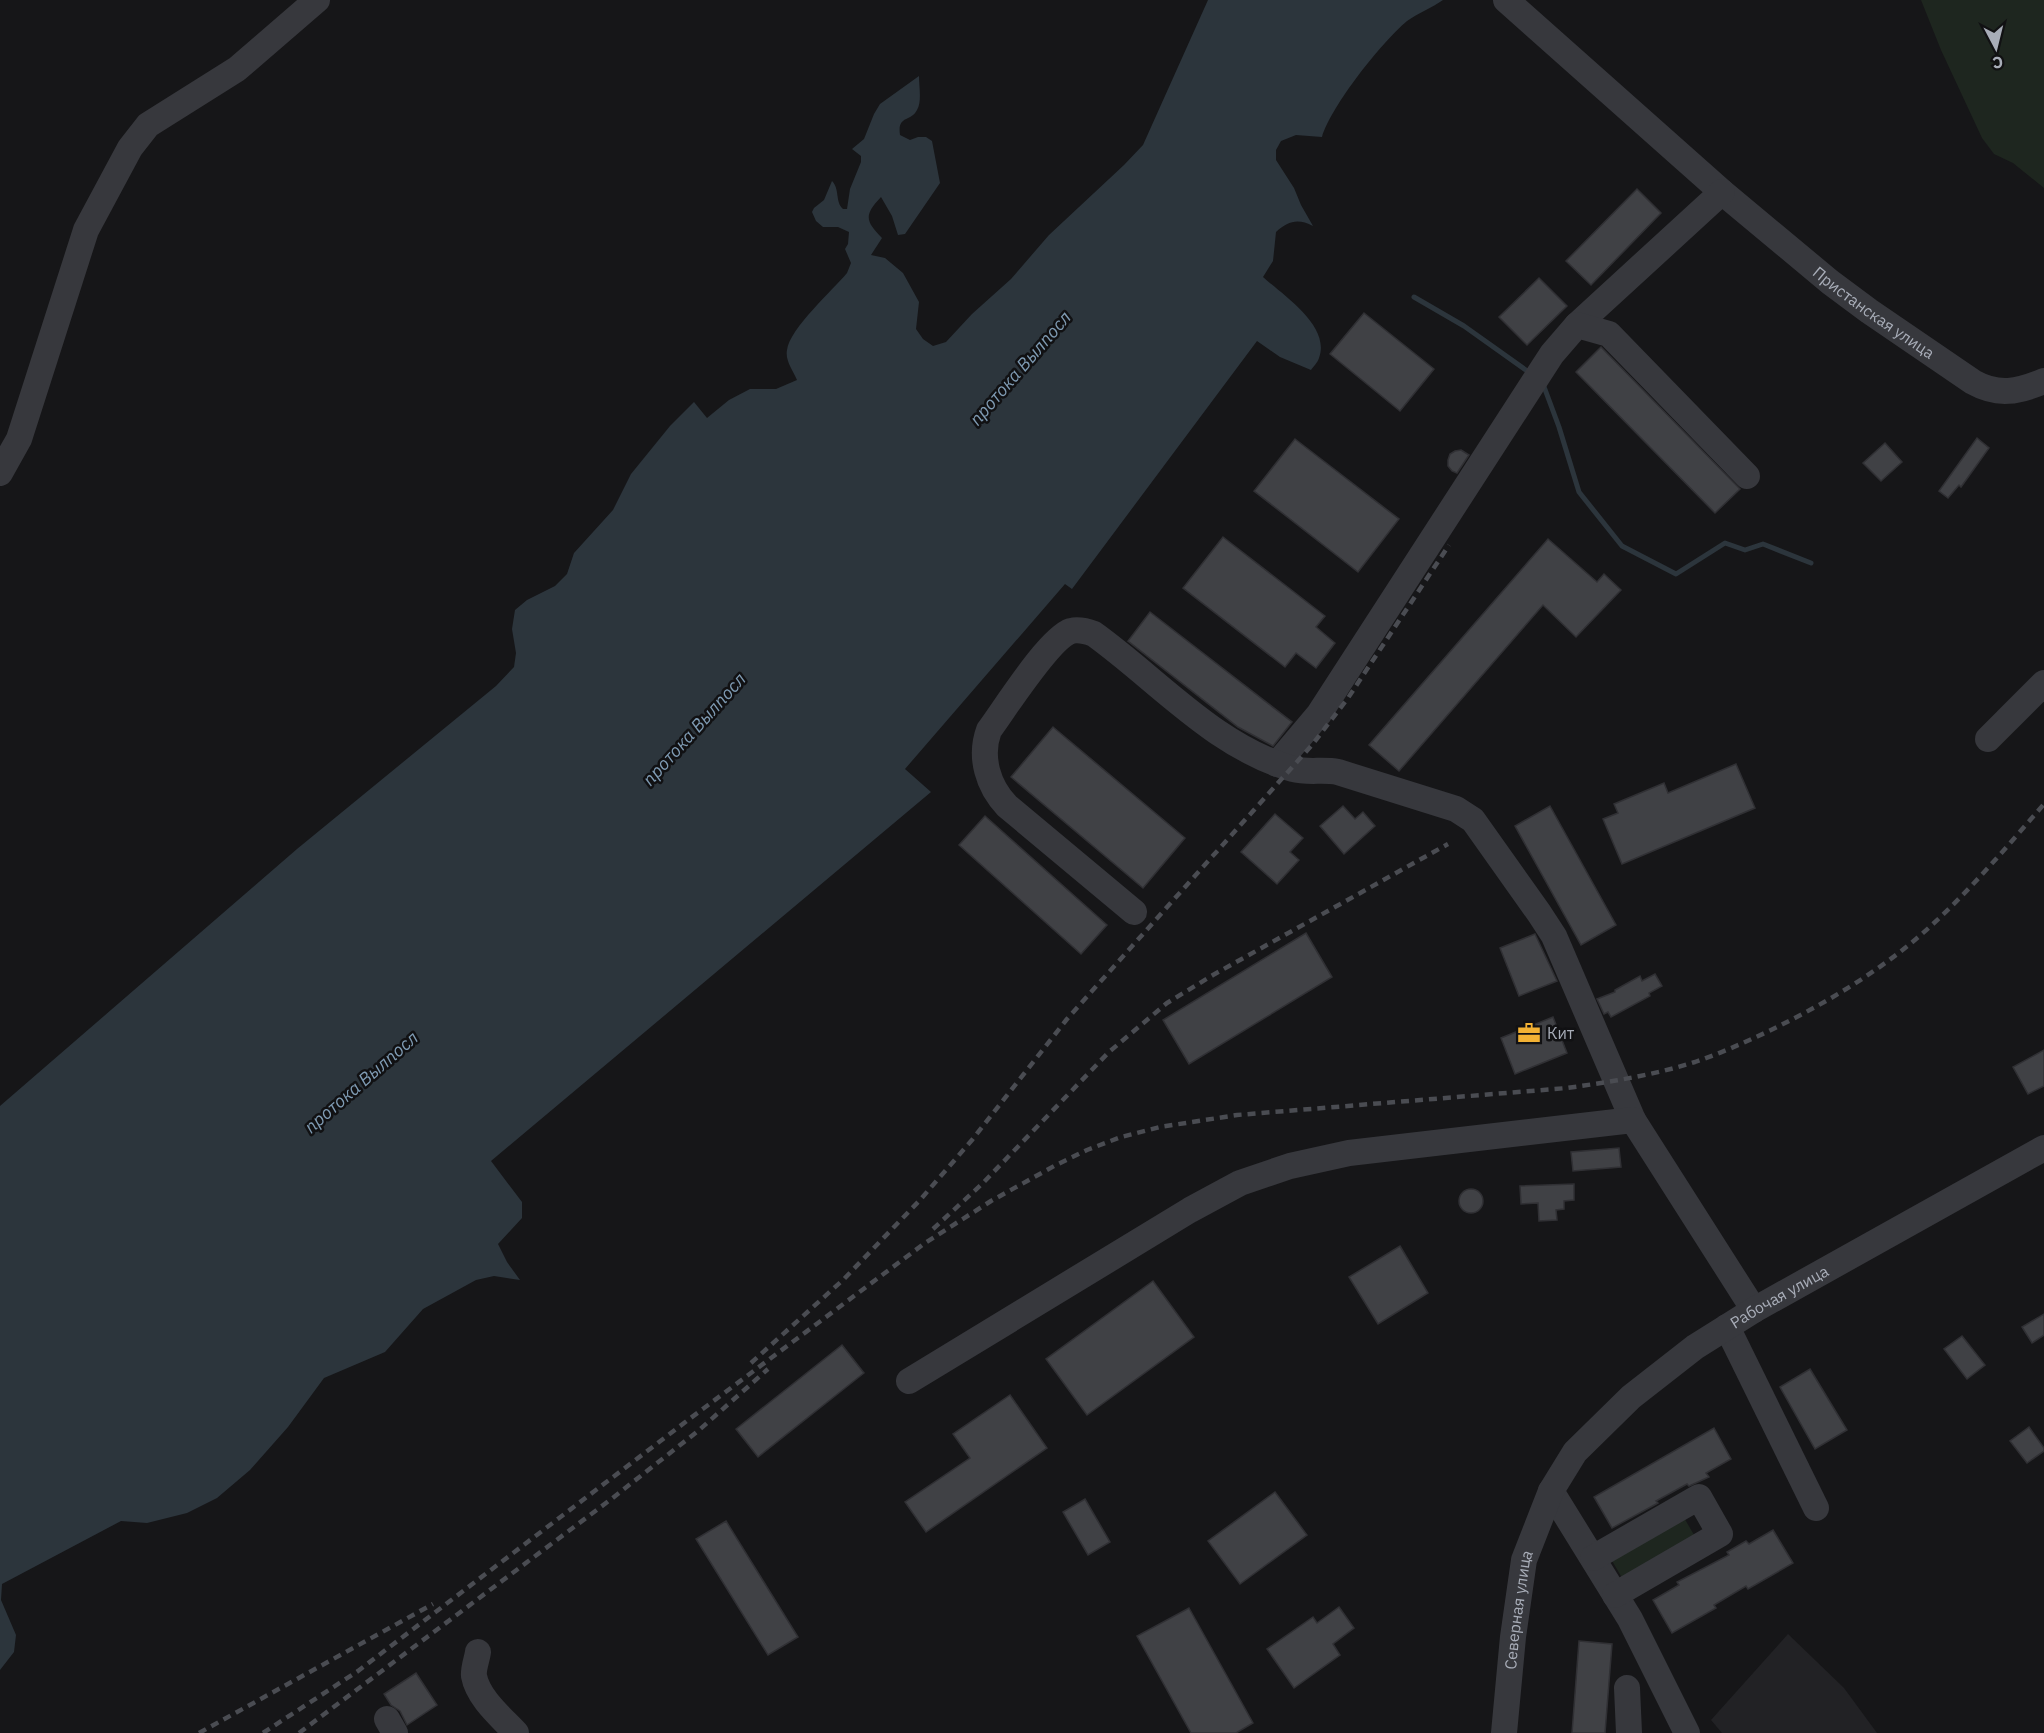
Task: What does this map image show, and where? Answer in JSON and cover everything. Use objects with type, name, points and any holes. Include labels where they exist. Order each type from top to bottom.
[{"type":"street","points":[[0,473],[19,439],[86,230],[130,148],[148,125],[237,69],[318,0]]},
{"type":"street","name":"Пристанская улица","points":[[1506,0],[1722,192],[1830,282],[1869,311],[1986,389],[2000,392],[2044,381]]},
{"type":"street","points":[[1277,764],[1319,714],[1552,354],[1577,325],[1722,192]]},
{"type":"street","points":[[1577,325],[1610,334],[1748,476]]},
{"type":"street","points":[[1134,912],[1007,806],[998,796],[987,771],[984,755],[989,730],[1056,641],[1068,632],[1081,630],[1094,634],[1208,726],[1244,749],[1277,764],[1304,772],[1328,770],[1338,772],[1456,809],[1473,820],[1554,936],[1633,1120],[1754,1310]]},
{"type":"street","points":[[1988,739],[2044,683]]},
{"type":"street","points":[[909,1381],[1190,1210],[1240,1183],[1290,1166],[1349,1154],[1633,1120]]},
{"type":"street","name":"Рабочая улица","points":[[1551,1491],[1575,1452],[1631,1397],[1695,1347],[1754,1310],[2044,1148]]},
{"type":"street","points":[[1727,1327],[1815,1508]]},
{"type":"street","points":[[1551,1491],[1630,1619],[1687,1733]]},
{"type":"street","name":"Северная улица","points":[[1503,1733],[1524,1560],[1551,1491]]},
{"type":"street","points":[[1593,1558],[1699,1497],[1720,1534],[1615,1595]]},
{"type":"street","points":[[478,1652],[474,1674],[481,1692],[516,1733]]},
{"type":"street","points":[[1627,1688],[1629,1733]]},
{"type":"shaded area","points":[[1921,0],[2044,0],[2044,188],[2013,163],[1994,154],[1982,138],[1941,50]]},
{"type":"shaded area","points":[[1683,1516],[1697,1540],[1625,1583],[1611,1559]]},
{"type":"shaded area","points":[[1788,1634],[1844,1688],[1877,1733],[1722,1733],[1711,1720]]},
{"type":"water","name":"протока Вылпосл","points":[[1208,0],[1443,0],[1407,21],[1384,44],[1346,92],[1322,137],[1296,135],[1281,141],[1276,150],[1276,160],[1294,188],[1313,226],[1298,221],[1285,225],[1276,232],[1273,261],[1263,277],[1293,302],[1312,323],[1321,346],[1317,363],[1311,370],[1280,357],[1257,341],[1072,589],[1065,584],[905,769],[931,792],[491,1161],[522,1202],[522,1218],[498,1244],[520,1280],[494,1276],[476,1280],[423,1309],[385,1352],[324,1378],[288,1427],[250,1470],[217,1498],[187,1513],[147,1523],[121,1521],[2,1584],[1,1600],[16,1635],[14,1652],[0,1670],[0,1106],[297,849],[496,686],[514,667],[516,653],[512,629],[515,610],[527,600],[555,586],[567,574],[574,553],[613,510],[631,474],[670,426],[694,402],[707,418],[729,400],[750,389],[776,389],[797,380],[787,358],[790,341],[804,320],[847,273],[851,263],[845,249],[849,232],[838,227],[823,227],[816,221],[812,212],[824,200],[832,181],[841,206],[847,209],[850,189],[861,162],[861,156],[852,149],[864,139],[880,104],[919,76],[919,107],[914,114],[902,121],[900,135],[910,140],[926,137],[932,141],[940,183],[905,234],[898,235],[892,216],[881,197],[869,213],[869,218],[872,227],[882,238],[871,255],[885,258],[903,273],[919,302],[916,329],[923,339],[933,346],[946,342],[972,314],[1011,279],[1049,235],[1143,145]]},
{"type":"building","points":[[1637,189],[1661,213],[1591,285],[1566,261]]},
{"type":"building","points":[[1539,278],[1567,306],[1527,345],[1499,317]]},
{"type":"building","points":[[1364,313],[1434,369],[1400,411],[1330,354]]},
{"type":"building","points":[[1601,347],[1740,489],[1715,513],[1576,372]]},
{"type":"building","points":[[1977,438],[1989,448],[1961,487],[1959,485],[1948,498],[1939,491]]},
{"type":"building","points":[[1295,439],[1399,519],[1358,572],[1254,491]]},
{"type":"building","points":[[1885,443],[1902,462],[1881,481],[1863,463]]},
{"type":"building","points":[[1461,450],[1469,455],[1457,473],[1448,466],[1448,460],[1450,454]]},
{"type":"building","points":[[1223,537],[1325,616],[1316,627],[1335,643],[1316,668],[1296,653],[1285,667],[1183,588]]},
{"type":"building","points":[[1548,539],[1597,582],[1604,574],[1621,590],[1576,637],[1543,605],[1399,771],[1369,745]]},
{"type":"building","points":[[1150,612],[1292,722],[1273,746],[1238,727],[1128,641]]},
{"type":"building","points":[[1053,727],[1185,838],[1143,888],[1011,777]]},
{"type":"building","points":[[1736,764],[1755,808],[1622,864],[1603,819],[1618,813],[1614,804],[1664,783],[1668,793]]},
{"type":"building","points":[[1343,806],[1355,819],[1363,812],[1375,826],[1344,854],[1320,826]]},
{"type":"building","points":[[1550,806],[1616,925],[1581,945],[1515,826]]},
{"type":"building","points":[[1275,814],[1303,838],[1290,852],[1299,860],[1277,884],[1241,852]]},
{"type":"building","points":[[985,816],[1107,925],[1081,954],[959,845]]},
{"type":"building","points":[[1306,933],[1332,977],[1189,1064],[1163,1020]]},
{"type":"building","points":[[1535,934],[1557,981],[1519,996],[1500,948]]},
{"type":"building","points":[[1655,974],[1662,986],[1649,993],[1650,996],[1611,1017],[1608,1012],[1604,1014],[1597,999],[1615,992],[1640,976],[1642,981]]},
{"type":"building","points":[[1553,1017],[1567,1053],[1515,1074],[1501,1038]]},
{"type":"building","points":[[2044,1050],[2044,1086],[2028,1094],[2013,1067]]},
{"type":"building","points":[[1619,1148],[1621,1167],[1573,1171],[1571,1152]]},
{"type":"building","points":[[1574,1184],[1574,1200],[1564,1201],[1564,1209],[1556,1210],[1557,1220],[1539,1221],[1538,1203],[1521,1204],[1520,1186]]},
{"type":"building","points":[[1471,1189],[1476,1190],[1482,1196],[1482,1206],[1476,1212],[1471,1213],[1466,1212],[1460,1206],[1459,1201],[1460,1196],[1466,1190]]},
{"type":"building","points":[[1400,1246],[1428,1293],[1378,1324],[1349,1277]]},
{"type":"building","points":[[1153,1281],[1194,1337],[1087,1415],[1046,1359]]},
{"type":"building","points":[[2044,1314],[2044,1335],[2032,1343],[2022,1327]]},
{"type":"building","points":[[1962,1336],[1985,1365],[1967,1379],[1944,1349]]},
{"type":"building","points":[[842,1345],[864,1373],[758,1457],[736,1429]]},
{"type":"building","points":[[1810,1369],[1847,1430],[1815,1449],[1780,1387]]},
{"type":"building","points":[[1010,1395],[1047,1448],[926,1532],[905,1502],[970,1458],[953,1434]]},
{"type":"building","points":[[2029,1427],[2044,1451],[2027,1463],[2010,1441]]},
{"type":"building","points":[[1714,1428],[1731,1459],[1706,1473],[1709,1477],[1689,1486],[1687,1484],[1612,1528],[1594,1497]]},
{"type":"building","points":[[1275,1492],[1307,1535],[1240,1584],[1208,1541]]},
{"type":"building","points":[[1085,1499],[1110,1542],[1088,1555],[1063,1512]]},
{"type":"building","points":[[726,1521],[798,1637],[768,1655],[696,1539]]},
{"type":"building","points":[[1773,1530],[1793,1563],[1748,1589],[1746,1586],[1714,1605],[1716,1608],[1672,1633],[1653,1600],[1679,1585],[1677,1582],[1729,1555],[1727,1552],[1746,1541],[1749,1544]]},
{"type":"building","points":[[1339,1607],[1354,1628],[1333,1644],[1340,1655],[1294,1688],[1267,1649],[1313,1617],[1317,1623]]},
{"type":"building","points":[[1189,1608],[1253,1723],[1236,1733],[1191,1733],[1137,1636]]},
{"type":"building","points":[[1579,1641],[1612,1644],[1605,1733],[1572,1733]]},
{"type":"building","points":[[416,1673],[437,1705],[407,1725],[400,1711],[391,1705],[384,1694]]},
{"type":"waterway","points":[[1414,297],[1464,326],[1530,373]]},
{"type":"waterway","points":[[1543,384],[1579,492],[1622,546],[1676,574],[1725,543],[1745,550],[1763,544],[1811,563]]},
{"type":"railway","points":[[751,1363],[844,1279],[920,1200],[972,1140],[1067,1019],[1312,745],[1348,698],[1449,545]]},
{"type":"railway","points":[[263,1733],[358,1671],[925,1243],[991,1201],[1056,1165],[1121,1137],[1160,1127],[1237,1115],[1567,1088],[1616,1081],[1705,1059],[1752,1039],[1809,1010],[1846,989],[1899,953],[1967,891],[2044,804]]},
{"type":"railway","points":[[933,1229],[982,1184],[1109,1052],[1167,1003],[1448,844]]},
{"type":"railway","points":[[299,1733],[610,1500],[698,1431],[768,1369]]},
{"type":"railway","points":[[199,1733],[433,1604]]},
{"type":"place","name":"Кит","points":[[1529,1033]]}]
